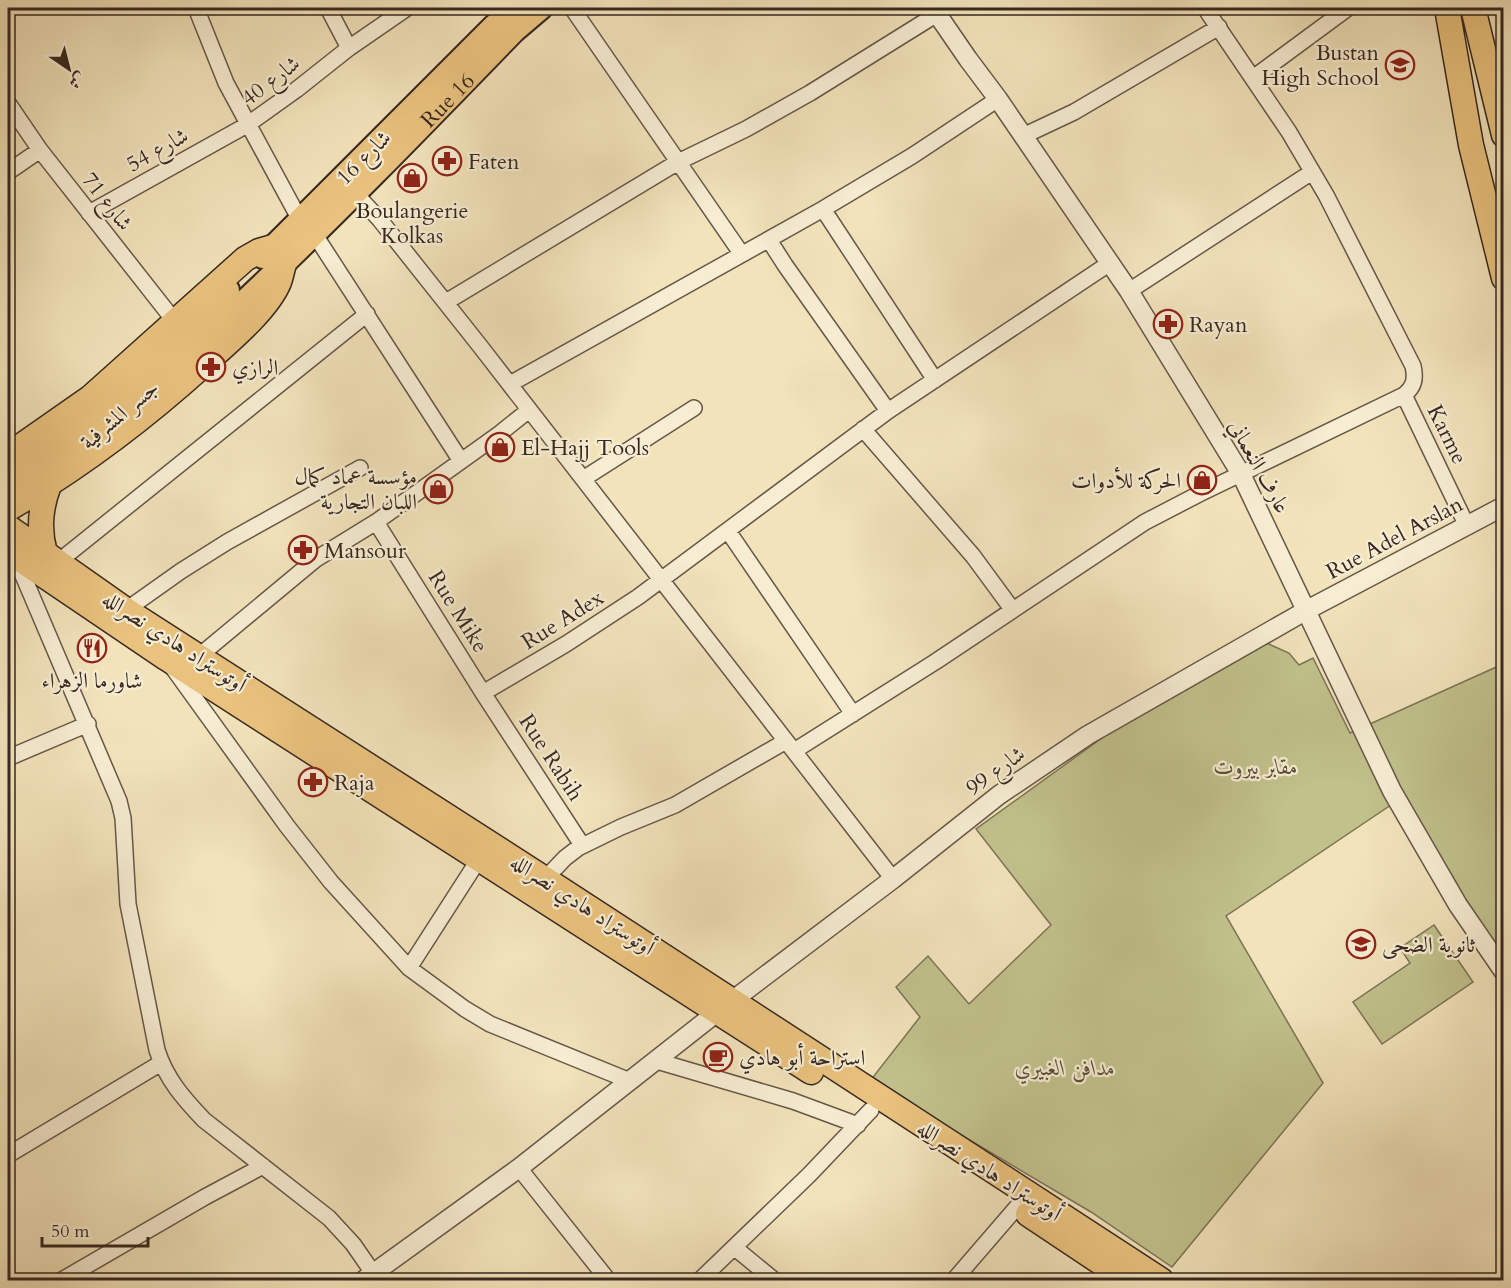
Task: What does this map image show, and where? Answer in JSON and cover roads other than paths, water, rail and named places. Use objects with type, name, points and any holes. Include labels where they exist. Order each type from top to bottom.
[{"type":"highway","points":[[1448,8],[1471,145],[1503,278]]},
{"type":"highway","points":[[1473,8],[1503,135]]},
{"type":"highway","points":[[8,509],[88,460],[155,408],[235,336],[270,297],[279,282],[280,255],[259,251],[245,259],[91,397],[12,448]]},
{"type":"highway","points":[[49,485],[41,512],[41,539],[51,557]]},
{"type":"highway","name":"أوتوستراد هادي نصرالله","points":[[8,526],[126,610],[545,879],[724,1007],[864,1118],[1017,1207],[1127,1281]]},
{"type":"highway","name":"أوتوستراد هادي نصرالله","points":[[11,554],[166,658],[479,859],[724,1007],[1161,1281]]},
{"type":"main road","name":"شارع 16","points":[[307,227],[494,26],[516,8]]},
{"type":"main road","name":"Rue 16","points":[[307,227],[355,193],[514,31],[541,8]]},
{"type":"main road","points":[[216,315],[307,227]]},
{"type":"main road","name":"جسر المشرفية","points":[[8,473],[43,452],[216,315]]},
{"type":"main road","name":"جسر المشرفية","points":[[8,493],[68,456],[121,416],[216,315]]},
{"type":"street","points":[[196,8],[226,83],[247,125]]},
{"type":"street","points":[[328,8],[349,48]]},
{"type":"street","name":"شارع 40","points":[[407,8],[349,48],[247,125],[307,227],[367,314],[461,461]]},
{"type":"street","points":[[572,8],[741,254]]},
{"type":"street","points":[[545,879],[565,858],[582,845],[675,805],[853,714],[1145,522],[1404,395],[1410,390],[1415,380],[1413,366],[1312,172],[1253,78],[1205,8]]},
{"type":"street","points":[[1253,78],[1348,8]]},
{"type":"street","points":[[446,302],[678,162],[746,129],[810,93],[935,11]]},
{"type":"street","name":"عارف النعماني","points":[[935,11],[1129,291],[1241,474],[1392,791],[1458,905],[1503,972]]},
{"type":"street","points":[[1023,136],[1074,112],[1219,27]]},
{"type":"street","points":[[510,384],[823,209],[912,156],[998,99]]},
{"type":"street","name":"شارع 71","points":[[8,103],[40,150],[176,323]]},
{"type":"street","name":"شارع 54","points":[[89,213],[247,125]]},
{"type":"street","points":[[8,172],[40,150]]},
{"type":"street","points":[[1129,291],[1312,172]]},
{"type":"street","points":[[355,193],[380,220],[446,302],[893,879]]},
{"type":"street","points":[[823,209],[935,380]]},
{"type":"street","points":[[769,240],[888,411]]},
{"type":"street","name":"Rue Adex","points":[[483,693],[566,644],[663,580],[888,411],[1110,263]]},
{"type":"street","points":[[51,557],[367,314]]},
{"type":"street","name":"Karme","points":[[1404,395],[1467,526]]},
{"type":"street","points":[[583,479],[694,408]]},
{"type":"street","points":[[198,657],[316,559],[376,522],[529,410]]},
{"type":"street","points":[[863,429],[972,556],[1012,609]]},
{"type":"street","points":[[126,610],[227,542],[360,468]]},
{"type":"street","name":"Rue Adel Arslan","points":[[1307,610],[1503,506]]},
{"type":"street","name":"Rue Mike","points":[[376,522],[483,693]]},
{"type":"street","points":[[728,531],[853,714]]},
{"type":"street","points":[[11,554],[88,724],[122,809],[129,904],[161,1063],[173,1084],[204,1120],[329,1218],[353,1244],[372,1278]]},
{"type":"street","name":"شارع 99","points":[[372,1278],[519,1168],[999,795],[1088,735],[1307,610]]},
{"type":"street","points":[[166,658],[273,807],[324,872],[409,968],[465,1009],[490,1024],[630,1081]]},
{"type":"street","name":"Rue Rabih","points":[[483,693],[582,845]]},
{"type":"street","points":[[8,758],[88,724]]},
{"type":"street","points":[[409,968],[479,859]]},
{"type":"street","points":[[657,1061],[793,1101],[864,1118]]},
{"type":"street","points":[[8,1155],[161,1063]]},
{"type":"street","points":[[700,1281],[864,1118]]},
{"type":"street","points":[[62,1281],[205,1197],[263,1166]]},
{"type":"street","points":[[519,1168],[608,1281]]},
{"type":"street","points":[[954,1281],[1017,1207]]},
{"type":"street","points":[[735,1248],[774,1281]]},
{"type":"place","name":"Bustan High School","points":[[1400,65]]},
{"type":"place","name":"Faten","points":[[447,161]]},
{"type":"place","name":"Boulangerie Kolkas","points":[[412,178]]},
{"type":"place","name":"Rayan","points":[[1168,324]]},
{"type":"place","name":"الرازي","points":[[211,367]]},
{"type":"place","name":"El-Hajj Tools","points":[[500,447]]},
{"type":"place","name":"الحركة للأدوات","points":[[1202,480]]},
{"type":"place","name":"مؤسسة عماد كمال اللبان التجارية","points":[[438,489]]},
{"type":"place","name":"Mansour","points":[[303,550]]},
{"type":"place","name":"شاورما الزهراء","points":[[92,648]]},
{"type":"place","name":"Raja","points":[[313,782]]},
{"type":"place","name":"ثانوية الضحى","points":[[1361,944]]},
{"type":"place","name":"استراحة أبو هادي","points":[[718,1057]]},
{"type":"park label","name":"مقابر بيروت","points":[[1256,766]]},
{"type":"park label","name":"مدافن الغبيري","points":[[1065,1067]]}]
